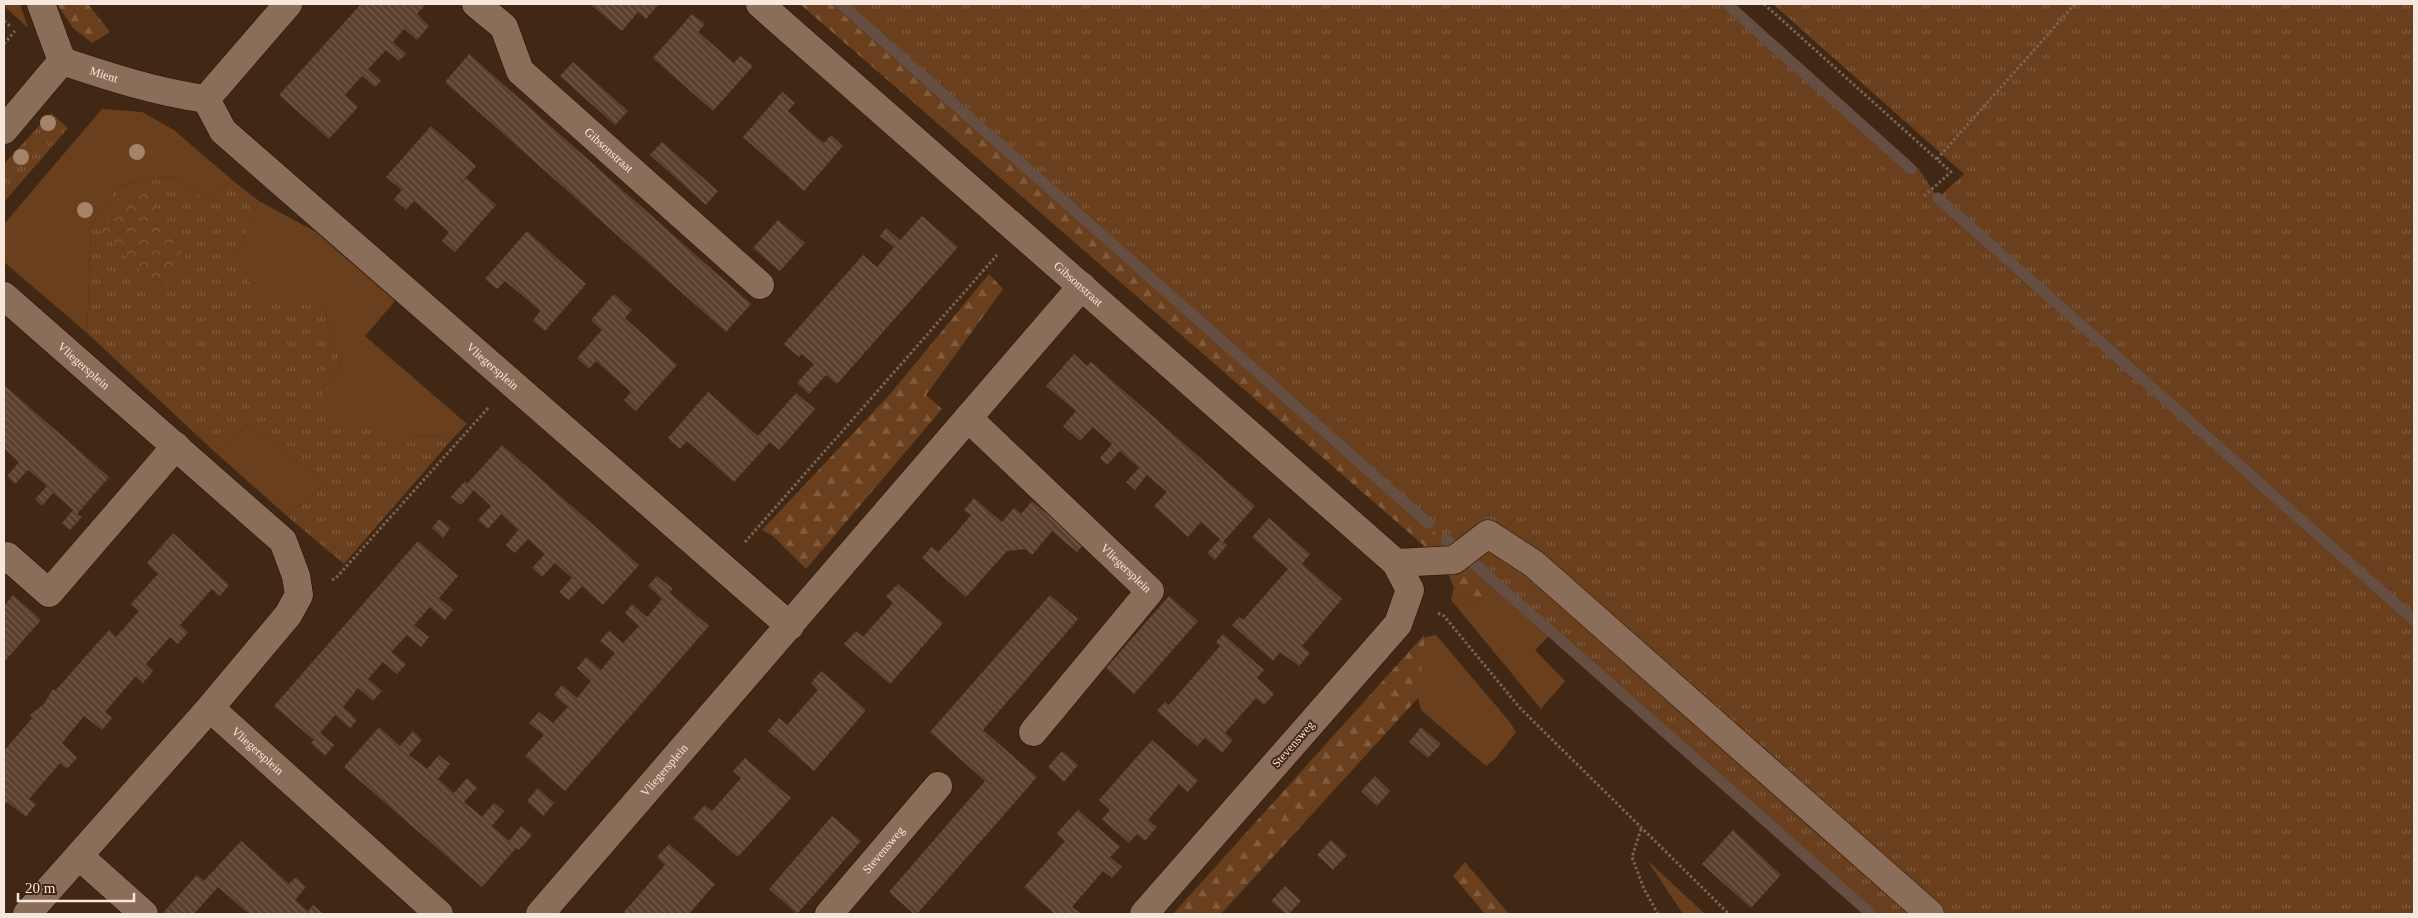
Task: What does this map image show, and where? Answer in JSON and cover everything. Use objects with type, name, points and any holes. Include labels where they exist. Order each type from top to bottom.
[{"type":"street","points":[[4,130],[62,62],[41,4]]},
{"type":"street","points":[[206,99],[288,4]]},
{"type":"street","name":"Gibsonstraat","points":[[476,4],[504,27],[520,70],[760,285]]},
{"type":"street","name":"Gibsonstraat","points":[[760,4],[1396,563]]},
{"type":"street","name":"Mient","points":[[62,62],[167,94],[206,99]]},
{"type":"street","name":"Vliegersplein","points":[[206,99],[223,131],[790,626]]},
{"type":"street","name":"Vliegersplein","points":[[540,914],[1082,286]]},
{"type":"street","name":"Vliegersplein","points":[[4,296],[284,541],[296,576],[299,594]]},
{"type":"street","name":"Vliegersplein","points":[[968,418],[1150,591],[1033,732]]},
{"type":"street","points":[[4,560],[7,556],[50,593],[176,446]]},
{"type":"street","points":[[1396,563],[1454,560],[1488,534],[1534,564],[1930,914]]},
{"type":"street","name":"Stevensweg","points":[[1144,914],[1398,624],[1410,590],[1396,563]]},
{"type":"street","points":[[27,914],[210,708],[288,615],[299,594]]},
{"type":"street","name":"Vliegersplein","points":[[210,708],[439,914]]},
{"type":"street","name":"Stevensweg","points":[[829,914],[938,786]]},
{"type":"street","points":[[79,856],[144,914]]},
{"type":"path","points":[[1764,4],[1951,172],[1924,196]]},
{"type":"path","points":[[1937,159],[2075,4]]},
{"type":"path","points":[[4,44],[16,30]]},
{"type":"path","points":[[722,567],[1018,230]]},
{"type":"path","points":[[299,594],[336,578],[511,383]]},
{"type":"path","points":[[1444,616],[1520,708],[1729,914]]},
{"type":"path","points":[[1641,829],[1632,857],[1644,889],[1658,914]]},
{"type":"green space","points":[[4,4],[20,4],[28,28],[4,6]]},
{"type":"green space","points":[[57,4],[88,4],[110,32],[92,43],[73,28]]},
{"type":"green space","points":[[800,4],[831,4],[1494,584],[1475,607],[1454,588],[1444,563]]},
{"type":"green space","points":[[831,4],[1733,4],[1918,168],[1938,198],[1964,174],[1773,4],[2414,4],[2414,914],[1871,914]]},
{"type":"green space","points":[[102,109],[142,112],[174,130],[232,180],[207,200],[172,176],[117,186],[91,227],[87,333],[4,262],[4,224]]},
{"type":"green space","points":[[51,113],[68,128],[4,202],[4,164]]},
{"type":"green space","points":[[172,176],[207,200],[232,180],[259,201],[237,254],[323,306],[341,365],[322,389],[407,436],[454,437],[344,564],[287,516],[327,483],[248,424],[216,453],[87,333],[91,227],[117,186]]},
{"type":"green space","points":[[144,188],[189,264],[161,291],[97,228]]},
{"type":"green space","points":[[259,201],[316,232],[395,301],[365,336],[467,424],[454,437],[407,436],[332,422],[322,389],[341,365],[323,306],[258,302],[237,254]]},
{"type":"green space","points":[[989,274],[1003,289],[926,395],[942,409],[806,569],[773,536],[762,530],[891,393]]},
{"type":"green space","points":[[248,424],[327,483],[287,516],[216,453]]},
{"type":"green space","points":[[1494,584],[1551,634],[1535,650],[1565,681],[1541,709],[1451,600],[1454,588],[1475,607]]},
{"type":"green space","points":[[1424,635],[1428,665],[1418,698],[1221,914],[1173,914]]},
{"type":"green space","points":[[1436,635],[1509,721],[1516,732],[1495,759],[1486,766],[1421,710],[1418,698],[1425,637]]},
{"type":"green space","points":[[1647,860],[1705,914],[1683,914]]},
{"type":"green space","points":[[1465,862],[1509,914],[1485,914],[1453,876]]},
{"type":"building","points":[[361,4],[426,4],[417,14],[429,26],[417,40],[404,29],[393,42],[406,54],[399,61],[386,50],[368,69],[381,81],[375,87],[362,76],[345,95],[358,107],[329,139],[279,95]]},
{"type":"building","points":[[590,4],[659,4],[646,19],[638,12],[622,31]]},
{"type":"building","points":[[692,14],[705,24],[698,32],[734,63],[740,56],[753,66],[713,111],[653,58]]},
{"type":"building","points":[[469,54],[751,304],[726,332],[445,82]]},
{"type":"building","points":[[573,62],[628,111],[615,125],[560,76]]},
{"type":"building","points":[[782,92],[795,103],[788,111],[806,128],[824,143],[831,135],[843,146],[804,191],[743,137]]},
{"type":"building","points":[[431,126],[476,166],[453,192],[466,178],[496,205],[455,252],[442,241],[449,232],[414,201],[406,210],[394,199],[402,190],[386,177]]},
{"type":"building","points":[[662,142],[718,191],[706,205],[650,155]]},
{"type":"building","points":[[922,216],[958,247],[837,384],[826,375],[809,394],[797,383],[814,364],[802,354],[799,357],[784,344],[863,255],[877,267],[894,247],[880,236],[886,228],[900,240]]},
{"type":"building","points":[[778,220],[805,243],[780,271],[753,248]]},
{"type":"building","points":[[527,231],[586,284],[545,331],[533,321],[540,311],[523,296],[505,281],[497,289],[485,279]]},
{"type":"building","points":[[614,294],[632,310],[625,318],[677,365],[636,411],[624,400],[631,392],[596,361],[589,369],[577,358],[602,330],[591,320]]},
{"type":"building","points":[[1074,354],[1087,366],[1091,362],[1255,506],[1223,542],[1227,545],[1215,560],[1207,553],[1220,539],[1201,522],[1188,537],[1154,506],[1167,492],[1147,475],[1135,490],[1126,482],[1139,468],[1120,451],[1107,465],[1100,458],[1112,444],[1093,427],[1080,441],[1063,426],[1076,411],[1046,386]]},
{"type":"building","points":[[4,385],[109,477],[77,514],[82,517],[70,530],[62,523],[73,510],[53,493],[42,506],[35,499],[47,486],[28,470],[15,484],[7,476],[19,462],[4,448]]},
{"type":"building","points":[[708,392],[758,436],[796,393],[815,409],[779,450],[770,442],[734,482],[687,441],[680,449],[668,438]]},
{"type":"building","points":[[502,445],[639,565],[603,605],[582,586],[569,600],[559,592],[572,578],[555,563],[542,577],[532,568],[545,554],[528,539],[515,553],[506,545],[518,530],[501,514],[488,529],[478,520],[491,506],[474,490],[461,505],[451,497],[465,481],[467,484]]},
{"type":"building","points":[[974,498],[1002,522],[1014,508],[1021,514],[1032,501],[1083,545],[1077,552],[1052,531],[1032,555],[1025,549],[1007,551],[966,597],[922,558],[931,547],[938,552],[955,534],[971,515],[964,510]]},
{"type":"building","points":[[1269,518],[1310,554],[1302,564],[1342,599],[1302,646],[1310,653],[1299,666],[1280,652],[1273,661],[1232,625],[1239,617],[1243,620],[1288,569],[1252,537]]},
{"type":"building","points":[[439,519],[450,528],[443,538],[432,528]]},
{"type":"building","points":[[173,533],[229,585],[220,596],[212,589],[180,625],[188,632],[178,644],[170,637],[146,664],[153,671],[143,683],[136,676],[105,712],[112,718],[102,730],[84,716],[62,743],[77,758],[67,769],[60,763],[29,799],[36,804],[26,817],[7,802],[4,805],[4,751],[32,718],[30,715],[44,704],[53,689],[55,691],[109,630],[116,637],[139,611],[131,604],[158,574],[147,563]]},
{"type":"building","points":[[418,541],[458,576],[439,598],[453,610],[445,620],[430,607],[414,625],[429,637],[421,647],[407,635],[391,652],[406,664],[397,674],[383,662],[368,679],[382,691],[373,701],[358,688],[343,707],[357,720],[350,728],[335,715],[320,733],[334,745],[325,756],[311,743],[314,740],[274,706]]},
{"type":"building","points":[[657,576],[673,589],[669,592],[709,626],[565,791],[525,756],[544,735],[529,723],[539,712],[553,723],[568,707],[554,695],[562,685],[577,698],[591,681],[577,668],[586,657],[601,670],[615,653],[600,641],[606,634],[609,631],[623,643],[639,626],[625,613],[632,604],[647,617],[662,599],[648,586]]},
{"type":"building","points":[[898,584],[943,623],[890,684],[844,644],[856,631],[863,637],[893,603],[886,596]]},
{"type":"building","points":[[13,595],[41,620],[4,662],[4,606]]},
{"type":"building","points":[[1050,595],[1078,619],[983,730],[1037,777],[917,914],[914,914],[889,892],[985,781],[930,732]]},
{"type":"building","points":[[1169,596],[1198,621],[1134,694],[1106,668]]},
{"type":"building","points":[[1223,634],[1264,670],[1257,678],[1274,694],[1264,705],[1256,698],[1225,733],[1233,740],[1222,753],[1205,738],[1197,746],[1157,711],[1165,702],[1169,705],[1220,646],[1216,642]]},
{"type":"building","points":[[821,671],[866,710],[814,771],[768,731],[779,718],[787,725],[818,690],[811,683]]},
{"type":"building","points":[[379,727],[400,746],[413,731],[422,740],[409,755],[427,769],[439,755],[450,764],[438,779],[454,793],[467,778],[477,788],[464,802],[482,817],[494,803],[504,811],[492,826],[509,841],[521,826],[532,835],[519,850],[516,848],[482,887],[344,767]]},
{"type":"building","points":[[1421,727],[1441,744],[1428,758],[1409,742]]},
{"type":"building","points":[[1152,740],[1198,780],[1188,792],[1179,784],[1148,820],[1157,827],[1145,841],[1137,834],[1129,843],[1102,819],[1110,810],[1099,800]]},
{"type":"building","points":[[1062,751],[1078,765],[1064,782],[1048,767]]},
{"type":"building","points":[[745,758],[791,798],[738,857],[693,818],[705,805],[712,811],[741,778],[733,771]]},
{"type":"building","points":[[1375,776],[1390,791],[1377,806],[1361,791]]},
{"type":"building","points":[[538,788],[554,803],[543,816],[527,801]]},
{"type":"building","points":[[1078,810],[1120,847],[1110,857],[1122,867],[1112,878],[1103,871],[1072,907],[1082,914],[1055,914],[1024,887],[1065,841],[1057,833]]},
{"type":"building","points":[[832,816],[861,841],[797,914],[769,889]]},
{"type":"building","points":[[1733,830],[1781,875],[1751,908],[1702,864]]},
{"type":"building","points":[[1331,840],[1347,855],[1333,870],[1317,855]]},
{"type":"building","points":[[241,841],[289,884],[296,877],[306,887],[295,900],[308,911],[313,905],[323,914],[249,914],[218,887],[194,914],[162,914],[197,875],[204,881]]},
{"type":"building","points":[[669,844],[715,884],[689,914],[626,914],[624,912],[665,865],[657,857]]},
{"type":"building","points":[[1285,886],[1301,901],[1289,914],[1286,914],[1271,901]]},
{"type":"waterway","points":[[841,4],[1428,523]]},
{"type":"waterway","points":[[1727,4],[1911,169]]},
{"type":"waterway","points":[[1938,198],[2414,620]]},
{"type":"waterway","points":[[1446,539],[1871,914]]}]
